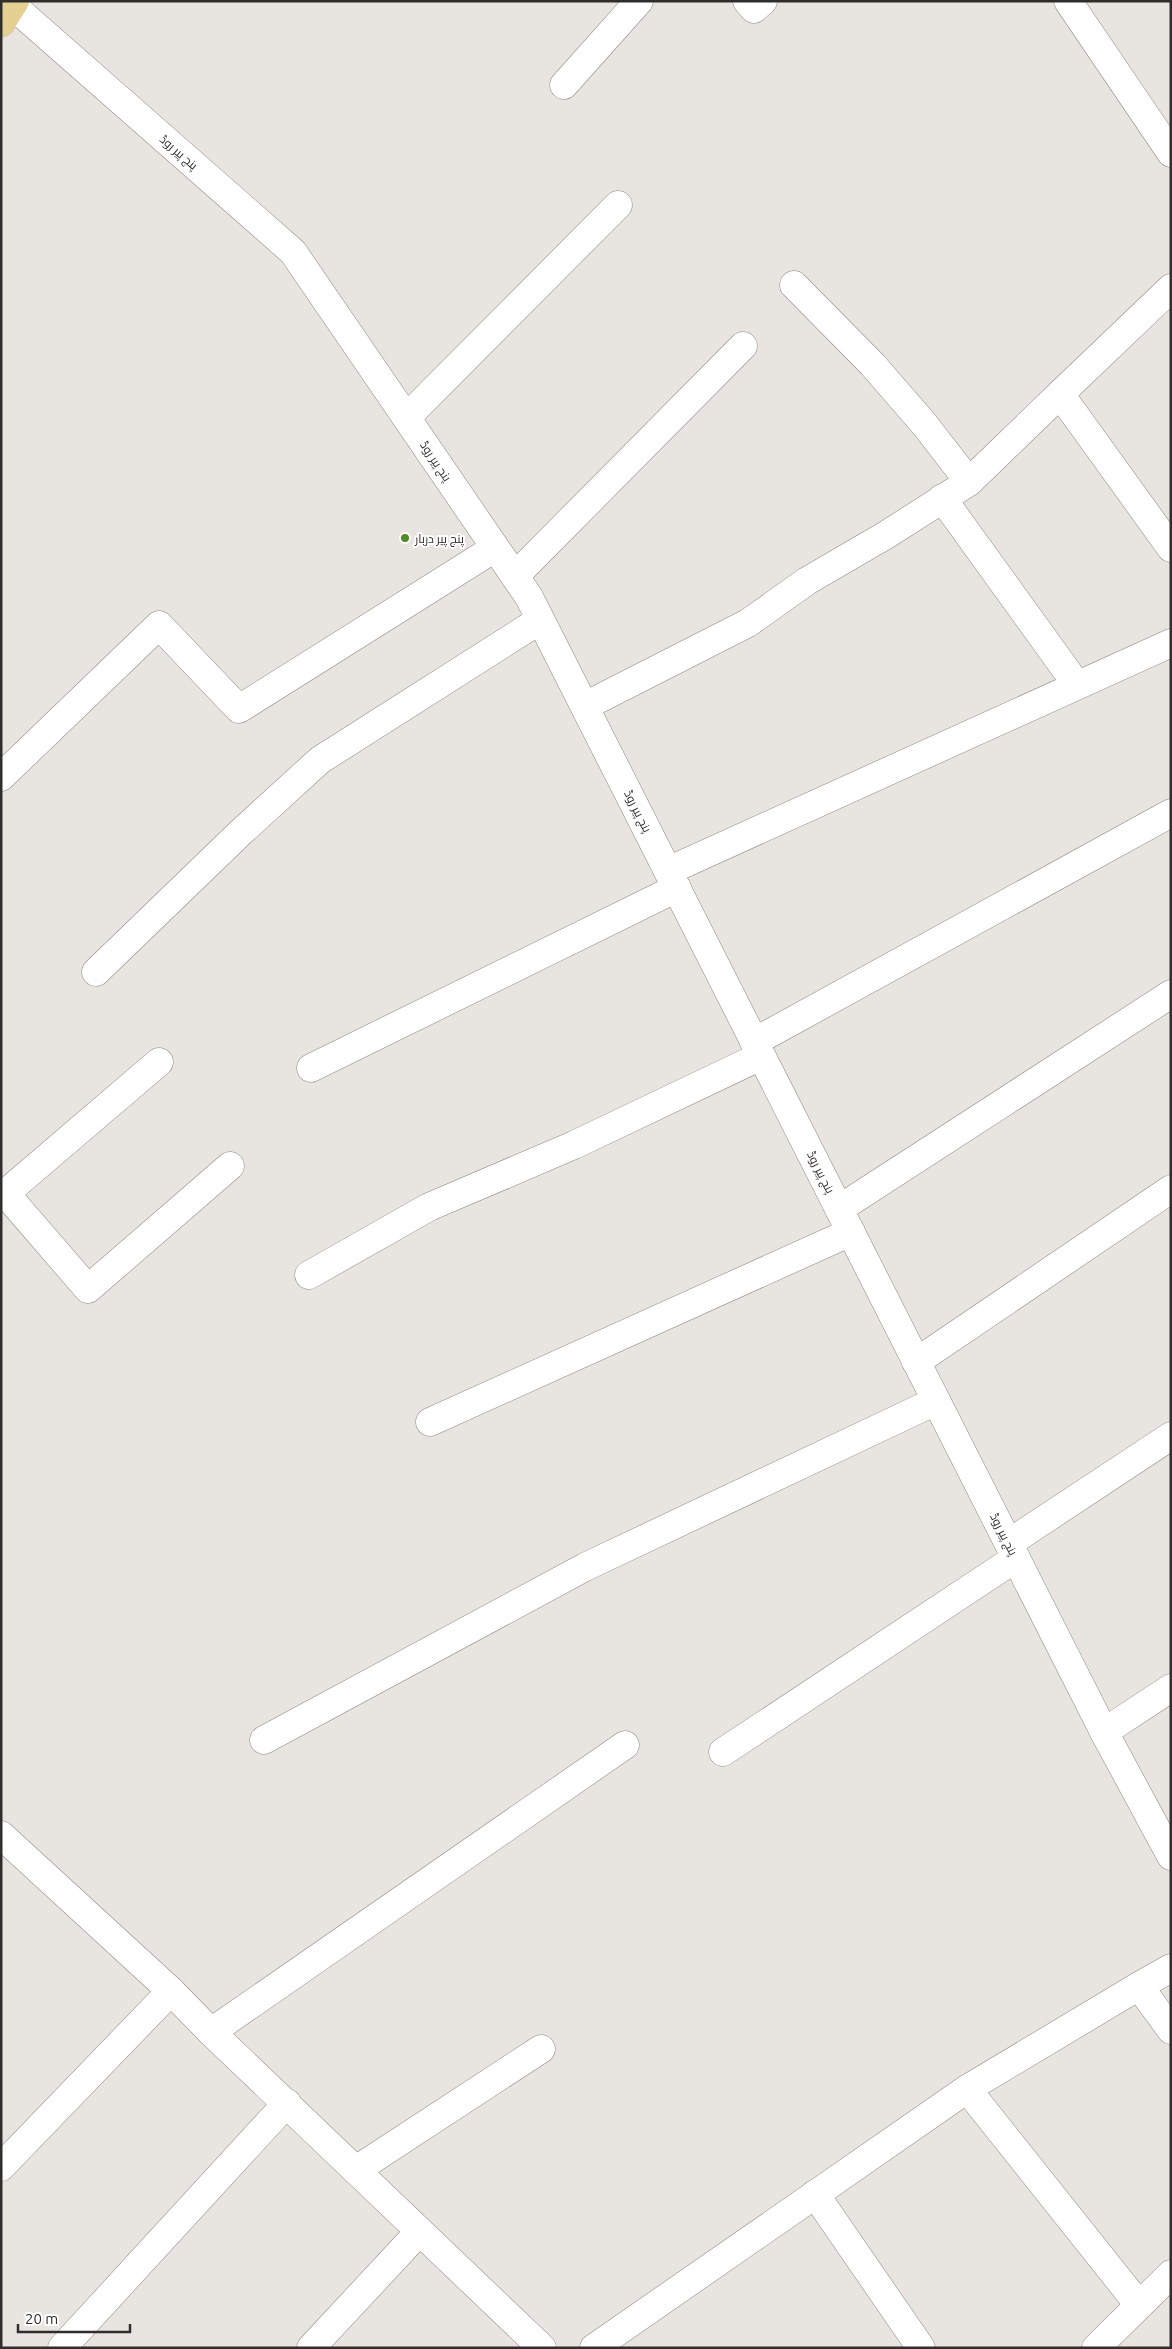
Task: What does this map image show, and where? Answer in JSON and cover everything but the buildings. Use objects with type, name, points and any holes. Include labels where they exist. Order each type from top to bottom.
[{"type":"street","points":[[564,85],[639,1]]},
{"type":"street","points":[[747,1],[754,9],[763,1]]},
{"type":"street","points":[[1068,1],[1171,152]]},
{"type":"street","name":"پنج پیر روڈ","points":[[9,10],[293,252],[529,597],[1104,1732],[1171,1856]]},
{"type":"street","points":[[406,417],[618,205]]},
{"type":"street","points":[[794,285],[873,366],[925,425],[968,482]]},
{"type":"street","points":[[584,706],[748,623],[807,581],[968,482],[1171,288]]},
{"type":"street","points":[[515,576],[743,346]]},
{"type":"street","points":[[1060,394],[1171,548]]},
{"type":"street","points":[[942,498],[1077,685]]},
{"type":"street","points":[[1,777],[160,625],[239,709],[495,548]]},
{"type":"street","points":[[96,972],[240,833],[320,760],[540,620]]},
{"type":"street","points":[[311,1068],[672,879],[1171,642]]},
{"type":"street","points":[[309,1275],[430,1207],[574,1145],[758,1049],[1171,813]]},
{"type":"street","points":[[430,1422],[845,1220],[1171,994]]},
{"type":"street","points":[[160,1062],[3,1195],[88,1289],[230,1166]]},
{"type":"street","points":[[916,1362],[1171,1189]]},
{"type":"street","points":[[264,1740],[585,1567],[936,1401]]},
{"type":"street","points":[[723,1752],[1012,1551],[1171,1436]]},
{"type":"street","points":[[1104,1732],[1171,1688]]},
{"type":"street","points":[[211,2032],[625,1744]]},
{"type":"street","points":[[1,1835],[171,1991],[211,2032],[542,2348]]},
{"type":"street","points":[[594,2348],[967,2089],[1171,1968]]},
{"type":"street","points":[[1139,1986],[1171,2030]]},
{"type":"street","points":[[1,2167],[171,1991]]},
{"type":"street","points":[[356,2170],[542,2049]]},
{"type":"street","points":[[967,2089],[1139,2305]]},
{"type":"street","points":[[62,2348],[287,2103]]},
{"type":"street","points":[[815,2194],[921,2348]]},
{"type":"street","points":[[312,2348],[419,2232]]},
{"type":"street","points":[[1096,2348],[1171,2274]]},
{"type":"place","name":"پنج پیر دربار","points":[[405,538]]}]
